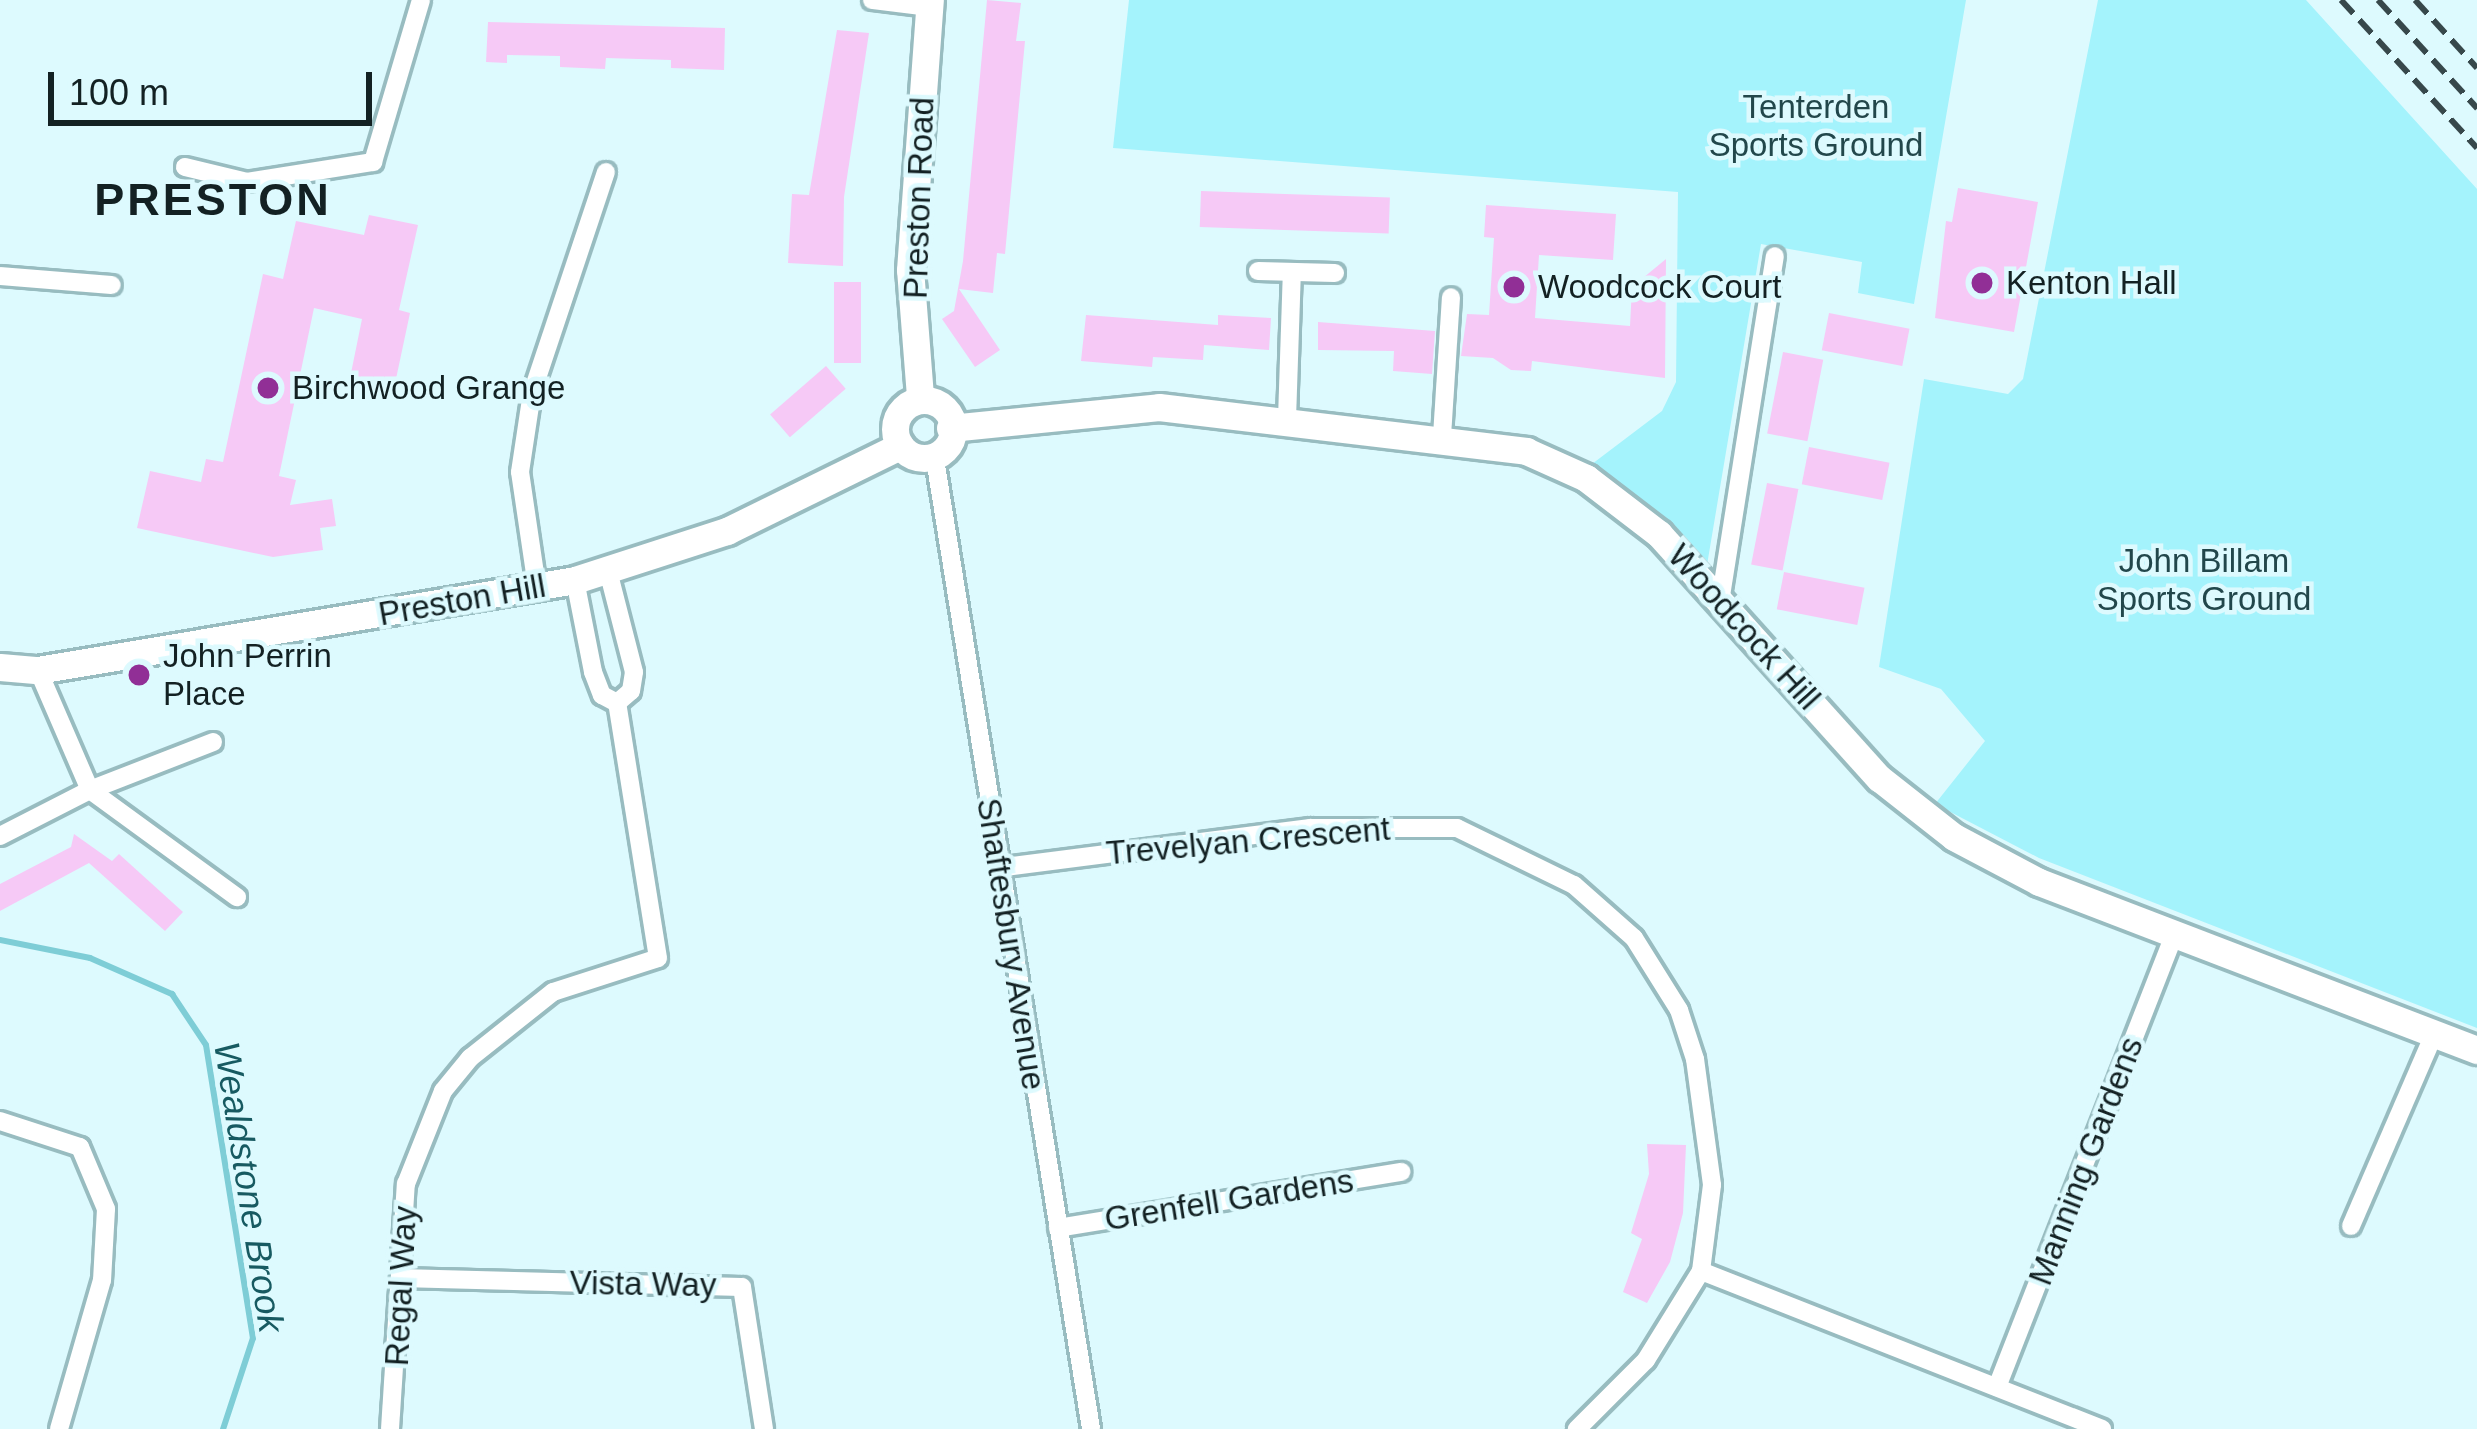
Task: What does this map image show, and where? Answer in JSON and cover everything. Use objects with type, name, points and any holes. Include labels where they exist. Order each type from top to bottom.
[{"type":"street","points":[[185,167],[247,182],[373,162],[421,0]]},
{"type":"street","points":[[872,0],[930,3]]},
{"type":"street","name":"Preston Road","points":[[920,396],[910,270],[930,3]]},
{"type":"street","points":[[537,587],[520,472],[532,393],[606,172]]},
{"type":"street","points":[[1721,596],[1774,256]]},
{"type":"street","points":[[1258,271],[1335,273]]},
{"type":"street","points":[[1287,419],[1292,272]]},
{"type":"street","points":[[0,277],[112,285]]},
{"type":"street","points":[[1442,436],[1451,297]]},
{"type":"street","points":[[920,396],[945,408],[950,428],[935,459],[920,463],[900,446],[903,413],[920,396]]},
{"type":"street","name":"Woodcock Hill","points":[[950,428],[1159,407],[1442,436],[1526,451],[1586,478],[1659,534],[1721,596],[1879,778],[1954,837],[2039,882],[2477,1050]]},
{"type":"street","name":"Preston Hill","points":[[0,667],[38,670],[574,580],[727,531],[900,446]]},
{"type":"street","name":"Shaftesbury Avenue","points":[[935,459],[1090,1429]]},
{"type":"street","name":"Regal Way","points":[[608,571],[634,672],[631,691],[617,703]]},
{"type":"street","name":"Regal Way","points":[[574,580],[593,672],[602,695],[617,703]]},
{"type":"street","points":[[38,670],[90,790],[237,897]]},
{"type":"street","name":"Regal Way","points":[[389,1429],[406,1184],[442,1091],[470,1058],[554,992],[658,958],[617,703]]},
{"type":"street","points":[[0,836],[90,790],[213,742]]},
{"type":"street","name":"Trevelyan Crescent","points":[[997,868],[1310,828],[1457,828],[1574,885],[1634,938],[1690,1042],[1712,1185],[1701,1271],[1646,1360],[1577,1429]]},
{"type":"street","name":"Manning Gardens","points":[[1997,1388],[2174,935]]},
{"type":"street","points":[[2351,1226],[2434,1034]]},
{"type":"street","points":[[0,1120],[80,1147],[106,1209],[102,1280],[59,1429]]},
{"type":"street","name":"Grenfell Gardens","points":[[1058,1228],[1401,1172]]},
{"type":"street","points":[[1701,1271],[1997,1388],[2058,1421],[2102,1429]]},
{"type":"street","name":"Vista Way","points":[[400,1278],[742,1287],[764,1429]]},
{"type":"green space","name":"Tenterden Sports Ground","points":[[1129,0],[1966,0],[1914,304],[1858,293],[1862,262],[1761,244],[1707,565],[1592,464],[1662,411],[1676,382],[1678,192],[1113,148]]},
{"type":"green space","name":"John Billam Sports Ground","points":[[2098,0],[2306,0],[2477,189],[2477,1028],[2039,858],[1935,804],[1985,741],[1941,689],[1879,667],[1924,379],[2008,394],[2023,379]]},
{"type":"building","points":[[987,0],[1021,3],[1016,41],[1025,41],[1005,254],[997,253],[993,293],[959,289],[1000,350],[975,367],[942,319],[954,311],[963,261]]},
{"type":"building","points":[[488,22],[725,28],[724,70],[671,68],[671,60],[606,58],[605,69],[560,67],[560,56],[507,55],[507,63],[486,62]]},
{"type":"building","points":[[837,30],[869,33],[844,197],[843,266],[788,263],[792,194],[809,195]]},
{"type":"building","name":"Kenton Hall","points":[[1958,188],[2038,202],[2014,332],[1935,318],[1946,221],[1952,222]]},
{"type":"building","points":[[1201,191],[1390,198],[1389,234],[1200,227]]},
{"type":"building","name":"Woodcock Court","points":[[1486,205],[1616,214],[1613,260],[1539,255],[1535,318],[1630,326],[1632,287],[1666,259],[1665,378],[1532,361],[1531,371],[1511,370],[1493,358],[1461,356],[1467,314],[1489,315],[1494,238],[1484,237]]},
{"type":"building","name":"Birchwood Grange","points":[[369,215],[418,225],[399,310],[410,313],[393,393],[349,383],[362,319],[314,308],[279,476],[296,480],[290,505],[332,499],[336,526],[320,528],[323,550],[273,557],[137,528],[150,471],[201,482],[206,459],[223,462],[263,274],[283,279],[296,221],[364,235]]},
{"type":"building","points":[[834,282],[861,282],[861,363],[834,363]]},
{"type":"building","points":[[1829,313],[1909,329],[1902,366],[1822,350]]},
{"type":"building","points":[[1086,315],[1218,325],[1218,315],[1271,318],[1269,350],[1204,345],[1203,360],[1153,357],[1152,367],[1081,361]]},
{"type":"building","points":[[1318,322],[1435,331],[1432,374],[1393,371],[1394,351],[1318,350]]},
{"type":"building","points":[[1783,352],[1823,360],[1807,441],[1767,433]]},
{"type":"building","points":[[826,366],[846,389],[790,437],[770,415]]},
{"type":"building","points":[[1809,447],[1889,463],[1882,500],[1802,484]]},
{"type":"building","points":[[1767,483],[1798,489],[1783,571],[1751,564]]},
{"type":"building","points":[[1784,572],[1864,588],[1857,625],[1777,609]]},
{"type":"building","points":[[74,834],[112,861],[119,854],[183,912],[165,931],[89,863],[0,911],[0,884],[71,847]]},
{"type":"building","points":[[1647,1144],[1686,1145],[1683,1213],[1670,1262],[1647,1303],[1623,1292],[1642,1239],[1631,1233],[1649,1174]]},
{"type":"waterway","name":"Wealdstone Brook","points":[[0,940],[90,958],[172,994],[206,1045],[253,1338],[223,1429]]},
{"type":"railway","points":[[2341,0],[2477,148]]},
{"type":"railway","points":[[2378,0],[2477,108]]},
{"type":"railway","points":[[2415,0],[2477,68]]},
{"type":"place","name":"Kenton Hall","points":[[1982,283]]},
{"type":"place","name":"Woodcock Court","points":[[1514,287]]},
{"type":"place","name":"Birchwood Grange","points":[[268,388]]},
{"type":"place","name":"John Perrin Place","points":[[139,675]]},
{"type":"district","name":"PRESTON","points":[[213,200]]}]
